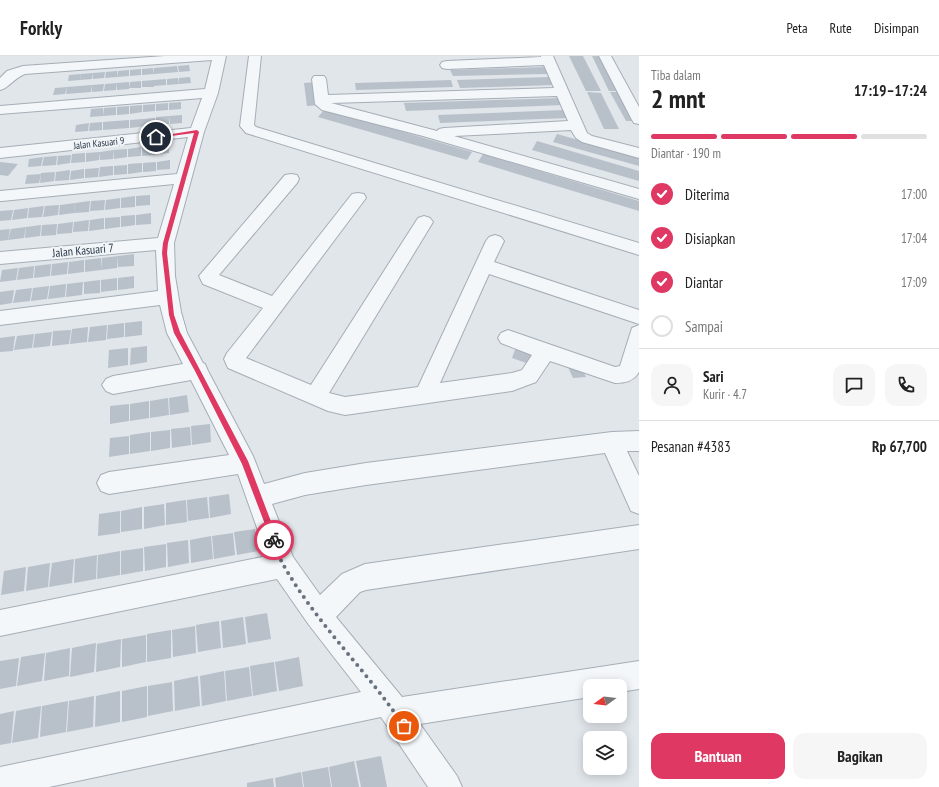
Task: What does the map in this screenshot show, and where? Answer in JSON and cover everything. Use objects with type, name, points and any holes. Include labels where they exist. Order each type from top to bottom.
[{"type":"street","points":[[220,56],[211,93],[197,132],[165,243],[164,253],[172,319],[177,333],[198,370],[245,463],[259,496],[283,565],[318,616],[391,707],[446,787]]},
{"type":"street","points":[[0,86],[12,74],[23,70],[163,58],[224,56]]},
{"type":"street","points":[[255,56],[247,126],[251,130],[639,250]]},
{"type":"street","points":[[605,56],[639,120]]},
{"type":"street","points":[[619,56],[639,95]]},
{"type":"street","points":[[447,65],[548,58],[580,134],[585,138],[639,153]]},
{"type":"street","points":[[319,79],[322,104],[327,106],[428,133],[639,194]]},
{"type":"street","points":[[322,100],[563,92]]},
{"type":"street","points":[[0,110],[211,93]]},
{"type":"street","points":[[428,133],[576,125]]},
{"type":"street","name":"Jalan Kasuari 9","points":[[0,154],[197,132]]},
{"type":"street","points":[[2,196],[184,178]]},
{"type":"street","points":[[275,305],[210,279],[208,276],[291,179]]},
{"type":"street","points":[[358,198],[234,359],[234,362],[340,406],[512,382],[524,379],[529,376],[546,351]]},
{"type":"street","points":[[316,396],[424,222]]},
{"type":"street","points":[[426,394],[495,241]]},
{"type":"street","name":"Jalan Kasuari 7","points":[[0,258],[165,243]]},
{"type":"street","points":[[484,265],[639,317]]},
{"type":"street","points":[[0,318],[169,297]]},
{"type":"street","points":[[508,338],[615,375],[624,374],[629,371],[639,333]]},
{"type":"street","points":[[113,385],[198,370]]},
{"type":"street","points":[[259,496],[305,484],[366,474],[612,442],[639,441]]},
{"type":"street","points":[[612,442],[639,503]]},
{"type":"street","points":[[110,483],[245,463]]},
{"type":"street","points":[[318,616],[351,583],[365,577],[639,537]]},
{"type":"street","points":[[0,623],[283,565]]},
{"type":"street","points":[[0,782],[391,707],[639,675]]},
{"type":"building","points":[[569,56],[583,56],[601,91],[586,91]]},
{"type":"building","points":[[592,56],[601,56],[619,91],[609,91]]},
{"type":"building","points":[[189,65],[190,71],[179,72],[178,66]]},
{"type":"building","points":[[177,66],[178,72],[166,73],[166,67]]},
{"type":"building","points":[[166,67],[166,73],[154,74],[154,68]]},
{"type":"building","points":[[544,67],[548,74],[453,76],[450,70]]},
{"type":"building","points":[[153,68],[154,74],[142,75],[142,69]]},
{"type":"building","points":[[141,69],[141,75],[130,76],[130,70]]},
{"type":"building","points":[[129,70],[129,76],[117,77],[118,71]]},
{"type":"building","points":[[117,71],[117,77],[105,78],[106,72]]},
{"type":"building","points":[[105,72],[104,78],[93,79],[93,73]]},
{"type":"building","points":[[93,73],[92,79],[80,80],[81,74]]},
{"type":"building","points":[[81,74],[80,80],[68,81],[69,75]]},
{"type":"building","points":[[190,77],[191,83],[179,84],[179,78]]},
{"type":"building","points":[[550,77],[554,85],[460,88],[457,80]]},
{"type":"building","points":[[178,78],[179,84],[167,85],[167,79]]},
{"type":"building","points":[[166,79],[166,85],[154,86],[154,80]]},
{"type":"building","points":[[154,80],[154,87],[142,87],[142,81]]},
{"type":"building","points":[[451,80],[453,87],[356,90],[355,83]]},
{"type":"building","points":[[141,81],[141,88],[129,88],[130,82]]},
{"type":"building","points":[[129,82],[129,89],[117,90],[117,83]]},
{"type":"building","points":[[317,82],[320,105],[307,106],[304,83]]},
{"type":"building","points":[[117,83],[116,90],[104,91],[105,84]]},
{"type":"building","points":[[104,84],[103,91],[92,92],[92,85]]},
{"type":"building","points":[[92,85],[91,92],[66,94],[67,87]]},
{"type":"building","points":[[67,87],[65,94],[53,95],[55,88]]},
{"type":"building","points":[[587,92],[601,93],[619,129],[604,129]]},
{"type":"building","points":[[610,92],[621,92],[638,121],[626,121]]},
{"type":"building","points":[[560,98],[564,105],[406,111],[404,103]]},
{"type":"building","points":[[181,102],[181,109],[169,110],[169,103]]},
{"type":"building","points":[[168,103],[168,110],[156,111],[156,104]]},
{"type":"building","points":[[155,104],[155,111],[143,112],[143,105]]},
{"type":"building","points":[[142,105],[142,112],[130,114],[130,106]]},
{"type":"building","points":[[129,106],[129,114],[117,115],[117,107]]},
{"type":"building","points":[[116,107],[116,115],[103,116],[104,108]]},
{"type":"building","points":[[103,108],[103,116],[90,117],[91,109]]},
{"type":"building","points":[[325,109],[472,152],[467,160],[318,117]]},
{"type":"building","points":[[564,110],[569,118],[440,123],[438,115]]},
{"type":"building","points":[[182,115],[182,123],[170,124],[169,116]]},
{"type":"building","points":[[169,116],[169,124],[156,125],[156,117]]},
{"type":"building","points":[[155,118],[155,125],[130,128],[130,120]]},
{"type":"building","points":[[129,120],[129,128],[103,130],[103,122]]},
{"type":"building","points":[[102,122],[102,130],[89,131],[90,123]]},
{"type":"building","points":[[89,123],[88,131],[75,132],[76,125]]},
{"type":"building","points":[[557,134],[639,157],[639,166],[553,142]]},
{"type":"building","points":[[537,141],[639,171],[639,181],[532,150]]},
{"type":"building","points":[[169,145],[169,153],[156,154],[156,146]]},
{"type":"building","points":[[155,146],[155,155],[142,156],[142,147]]},
{"type":"building","points":[[141,147],[141,156],[128,157],[128,149]]},
{"type":"building","points":[[127,149],[127,157],[114,159],[114,150]]},
{"type":"building","points":[[114,150],[113,159],[100,160],[100,152]]},
{"type":"building","points":[[100,152],[99,160],[86,162],[86,153]]},
{"type":"building","points":[[85,153],[85,162],[71,163],[72,154]]},
{"type":"building","points":[[483,154],[639,201],[639,211],[478,162]]},
{"type":"building","points":[[71,155],[70,163],[57,165],[58,156]]},
{"type":"building","points":[[57,156],[56,165],[42,166],[44,157]]},
{"type":"building","points":[[43,157],[41,166],[28,167],[29,159]]},
{"type":"building","points":[[170,160],[170,169],[157,170],[157,162]]},
{"type":"building","points":[[0,162],[18,164],[8,176],[0,175]]},
{"type":"building","points":[[156,162],[156,171],[143,172],[143,163]]},
{"type":"building","points":[[142,163],[142,172],[128,174],[128,164]]},
{"type":"building","points":[[127,165],[127,174],[114,175],[114,166]]},
{"type":"building","points":[[113,166],[113,175],[99,177],[100,167]]},
{"type":"building","points":[[99,168],[98,177],[85,178],[85,169]]},
{"type":"building","points":[[84,169],[84,178],[70,180],[71,171]]},
{"type":"building","points":[[70,170],[69,180],[55,181],[56,172]]},
{"type":"building","points":[[55,172],[54,181],[40,183],[41,173]]},
{"type":"building","points":[[41,174],[39,183],[25,184],[27,175]]},
{"type":"building","points":[[150,195],[150,205],[136,206],[136,196]]},
{"type":"building","points":[[135,196],[135,207],[121,208],[121,198]]},
{"type":"building","points":[[120,198],[120,208],[105,210],[106,200]]},
{"type":"building","points":[[105,200],[104,210],[90,211],[91,201]]},
{"type":"building","points":[[90,201],[89,212],[74,213],[75,203]]},
{"type":"building","points":[[75,203],[74,213],[59,215],[60,205]]},
{"type":"building","points":[[59,205],[58,215],[43,217],[45,206]]},
{"type":"building","points":[[44,206],[42,217],[28,218],[29,208]]},
{"type":"building","points":[[28,208],[27,218],[12,220],[14,210]]},
{"type":"building","points":[[13,210],[11,220],[0,221],[0,211]]},
{"type":"building","points":[[151,213],[151,224],[136,225],[136,215]]},
{"type":"building","points":[[135,215],[135,225],[121,227],[121,216]]},
{"type":"building","points":[[120,217],[120,227],[105,229],[105,218]]},
{"type":"building","points":[[104,218],[104,229],[89,231],[90,220]]},
{"type":"building","points":[[89,220],[88,231],[73,232],[74,222]]},
{"type":"building","points":[[73,222],[72,233],[57,234],[58,224]]},
{"type":"building","points":[[57,224],[56,235],[41,236],[42,225]]},
{"type":"building","points":[[41,225],[40,236],[25,238],[26,227]]},
{"type":"building","points":[[26,227],[24,238],[8,240],[11,229]]},
{"type":"building","points":[[10,229],[8,240],[0,241],[0,230]]},
{"type":"building","points":[[134,254],[134,266],[118,267],[118,256]]},
{"type":"building","points":[[118,256],[117,268],[101,270],[102,258]]},
{"type":"building","points":[[101,258],[101,270],[85,272],[85,260]]},
{"type":"building","points":[[84,260],[84,272],[68,274],[69,262]]},
{"type":"building","points":[[68,262],[67,274],[51,276],[52,264]]},
{"type":"building","points":[[51,264],[50,276],[34,278],[35,266]]},
{"type":"building","points":[[34,266],[33,278],[17,280],[19,268]]},
{"type":"building","points":[[18,268],[16,280],[0,282],[2,270]]},
{"type":"building","points":[[134,276],[134,288],[118,290],[118,278]]},
{"type":"building","points":[[117,278],[117,290],[101,292],[101,280]]},
{"type":"building","points":[[100,280],[100,293],[84,294],[84,282]]},
{"type":"building","points":[[83,282],[82,295],[66,297],[67,284]]},
{"type":"building","points":[[66,284],[65,297],[48,299],[50,286]]},
{"type":"building","points":[[49,286],[47,299],[31,301],[33,288]]},
{"type":"building","points":[[32,288],[30,301],[13,303],[16,290]]},
{"type":"building","points":[[14,290],[12,303],[0,305],[0,292]]},
{"type":"building","points":[[142,321],[142,335],[125,337],[125,323]]},
{"type":"building","points":[[124,323],[124,337],[107,339],[108,325]]},
{"type":"building","points":[[107,325],[106,340],[88,342],[90,327]]},
{"type":"building","points":[[88,327],[87,342],[70,344],[72,329]]},
{"type":"building","points":[[71,330],[69,344],[52,346],[53,331]]},
{"type":"building","points":[[52,332],[50,346],[33,348],[35,334]]},
{"type":"building","points":[[34,334],[32,348],[14,350],[17,336]]},
{"type":"building","points":[[15,336],[13,351],[0,352],[0,338]]},
{"type":"building","points":[[517,344],[537,351],[532,365],[512,358]]},
{"type":"building","points":[[147,346],[147,362],[130,365],[131,348]]},
{"type":"building","points":[[128,348],[128,365],[108,368],[109,350]]},
{"type":"building","points":[[568,367],[581,367],[586,377],[573,378]]},
{"type":"building","points":[[187,395],[189,412],[170,415],[169,398]]},
{"type":"building","points":[[168,398],[169,415],[150,418],[150,401]]},
{"type":"building","points":[[149,401],[149,418],[130,421],[130,404]]},
{"type":"building","points":[[129,404],[129,421],[110,424],[110,406]]},
{"type":"building","points":[[210,424],[211,442],[192,445],[191,426]]},
{"type":"building","points":[[190,427],[191,445],[172,448],[171,429]]},
{"type":"building","points":[[170,430],[170,448],[151,451],[151,432]]},
{"type":"building","points":[[150,432],[150,451],[130,454],[130,435]]},
{"type":"building","points":[[129,436],[129,454],[109,457],[110,438]]},
{"type":"building","points":[[229,494],[231,514],[210,518],[209,497]]},
{"type":"building","points":[[207,497],[209,518],[188,521],[187,500]]},
{"type":"building","points":[[186,500],[187,522],[166,525],[166,503]]},
{"type":"building","points":[[164,504],[165,525],[144,529],[144,507]]},
{"type":"building","points":[[142,507],[142,529],[121,532],[121,511]]},
{"type":"building","points":[[120,511],[120,533],[98,536],[99,514]]},
{"type":"building","points":[[255,529],[258,551],[237,555],[234,532]]},
{"type":"building","points":[[233,533],[235,555],[214,559],[212,536]]},
{"type":"building","points":[[211,536],[213,559],[191,563],[190,540]]},
{"type":"building","points":[[188,540],[189,563],[168,567],[167,543]]},
{"type":"building","points":[[166,544],[166,567],[145,571],[144,547]]},
{"type":"building","points":[[143,548],[143,571],[121,575],[121,551]]},
{"type":"building","points":[[120,551],[120,575],[97,579],[98,555]]},
{"type":"building","points":[[97,555],[96,579],[74,583],[75,559]]},
{"type":"building","points":[[74,559],[72,583],[49,587],[52,563]]},
{"type":"building","points":[[50,563],[48,587],[26,591],[28,567]]},
{"type":"building","points":[[26,567],[24,591],[1,595],[4,571]]},
{"type":"building","points":[[267,613],[271,639],[248,643],[245,617]]},
{"type":"building","points":[[243,617],[246,644],[223,648],[221,621]]},
{"type":"building","points":[[219,621],[221,648],[198,652],[196,625]]},
{"type":"building","points":[[195,626],[196,653],[173,657],[172,630]]},
{"type":"building","points":[[171,630],[171,658],[147,662],[147,634]]},
{"type":"building","points":[[146,635],[146,662],[122,667],[122,639]]},
{"type":"building","points":[[121,639],[120,667],[96,672],[97,644]]},
{"type":"building","points":[[96,643],[94,672],[70,677],[72,648]]},
{"type":"building","points":[[70,648],[69,676],[44,681],[46,653]]},
{"type":"building","points":[[45,653],[42,681],[17,686],[21,657]]},
{"type":"building","points":[[299,657],[303,686],[279,691],[275,662]]},
{"type":"building","points":[[19,658],[16,686],[0,689],[0,661]]},
{"type":"building","points":[[274,662],[277,691],[253,696],[250,666]]},
{"type":"building","points":[[249,667],[252,696],[227,701],[225,671]]},
{"type":"building","points":[[224,671],[226,701],[202,706],[200,676]]},
{"type":"building","points":[[198,676],[200,706],[175,711],[174,681]]},
{"type":"building","points":[[172,682],[173,711],[148,716],[148,686]]},
{"type":"building","points":[[147,686],[147,717],[122,722],[122,691]]},
{"type":"building","points":[[120,691],[120,722],[95,727],[96,696]]},
{"type":"building","points":[[94,696],[93,727],[67,732],[69,701]]},
{"type":"building","points":[[68,701],[66,732],[40,737],[42,706]]},
{"type":"building","points":[[41,706],[38,738],[12,743],[16,711]]},
{"type":"building","points":[[14,711],[11,743],[0,745],[0,714]]},
{"type":"building","points":[[381,756],[387,787],[361,787],[356,761]]},
{"type":"building","points":[[354,761],[359,787],[332,787],[329,767]]},
{"type":"building","points":[[328,767],[331,787],[304,787],[302,772]]},
{"type":"building","points":[[301,772],[303,787],[276,787],[275,778]]},
{"type":"building","points":[[273,778],[274,787],[247,787],[247,783]]},
{"type":"way so far","points":[[274,540],[283,565],[304,597],[387,700],[404,726]]},
{"type":"route","points":[[156,137],[197,132],[165,243],[164,253],[173,323],[245,463],[259,496],[274,540]]}]
